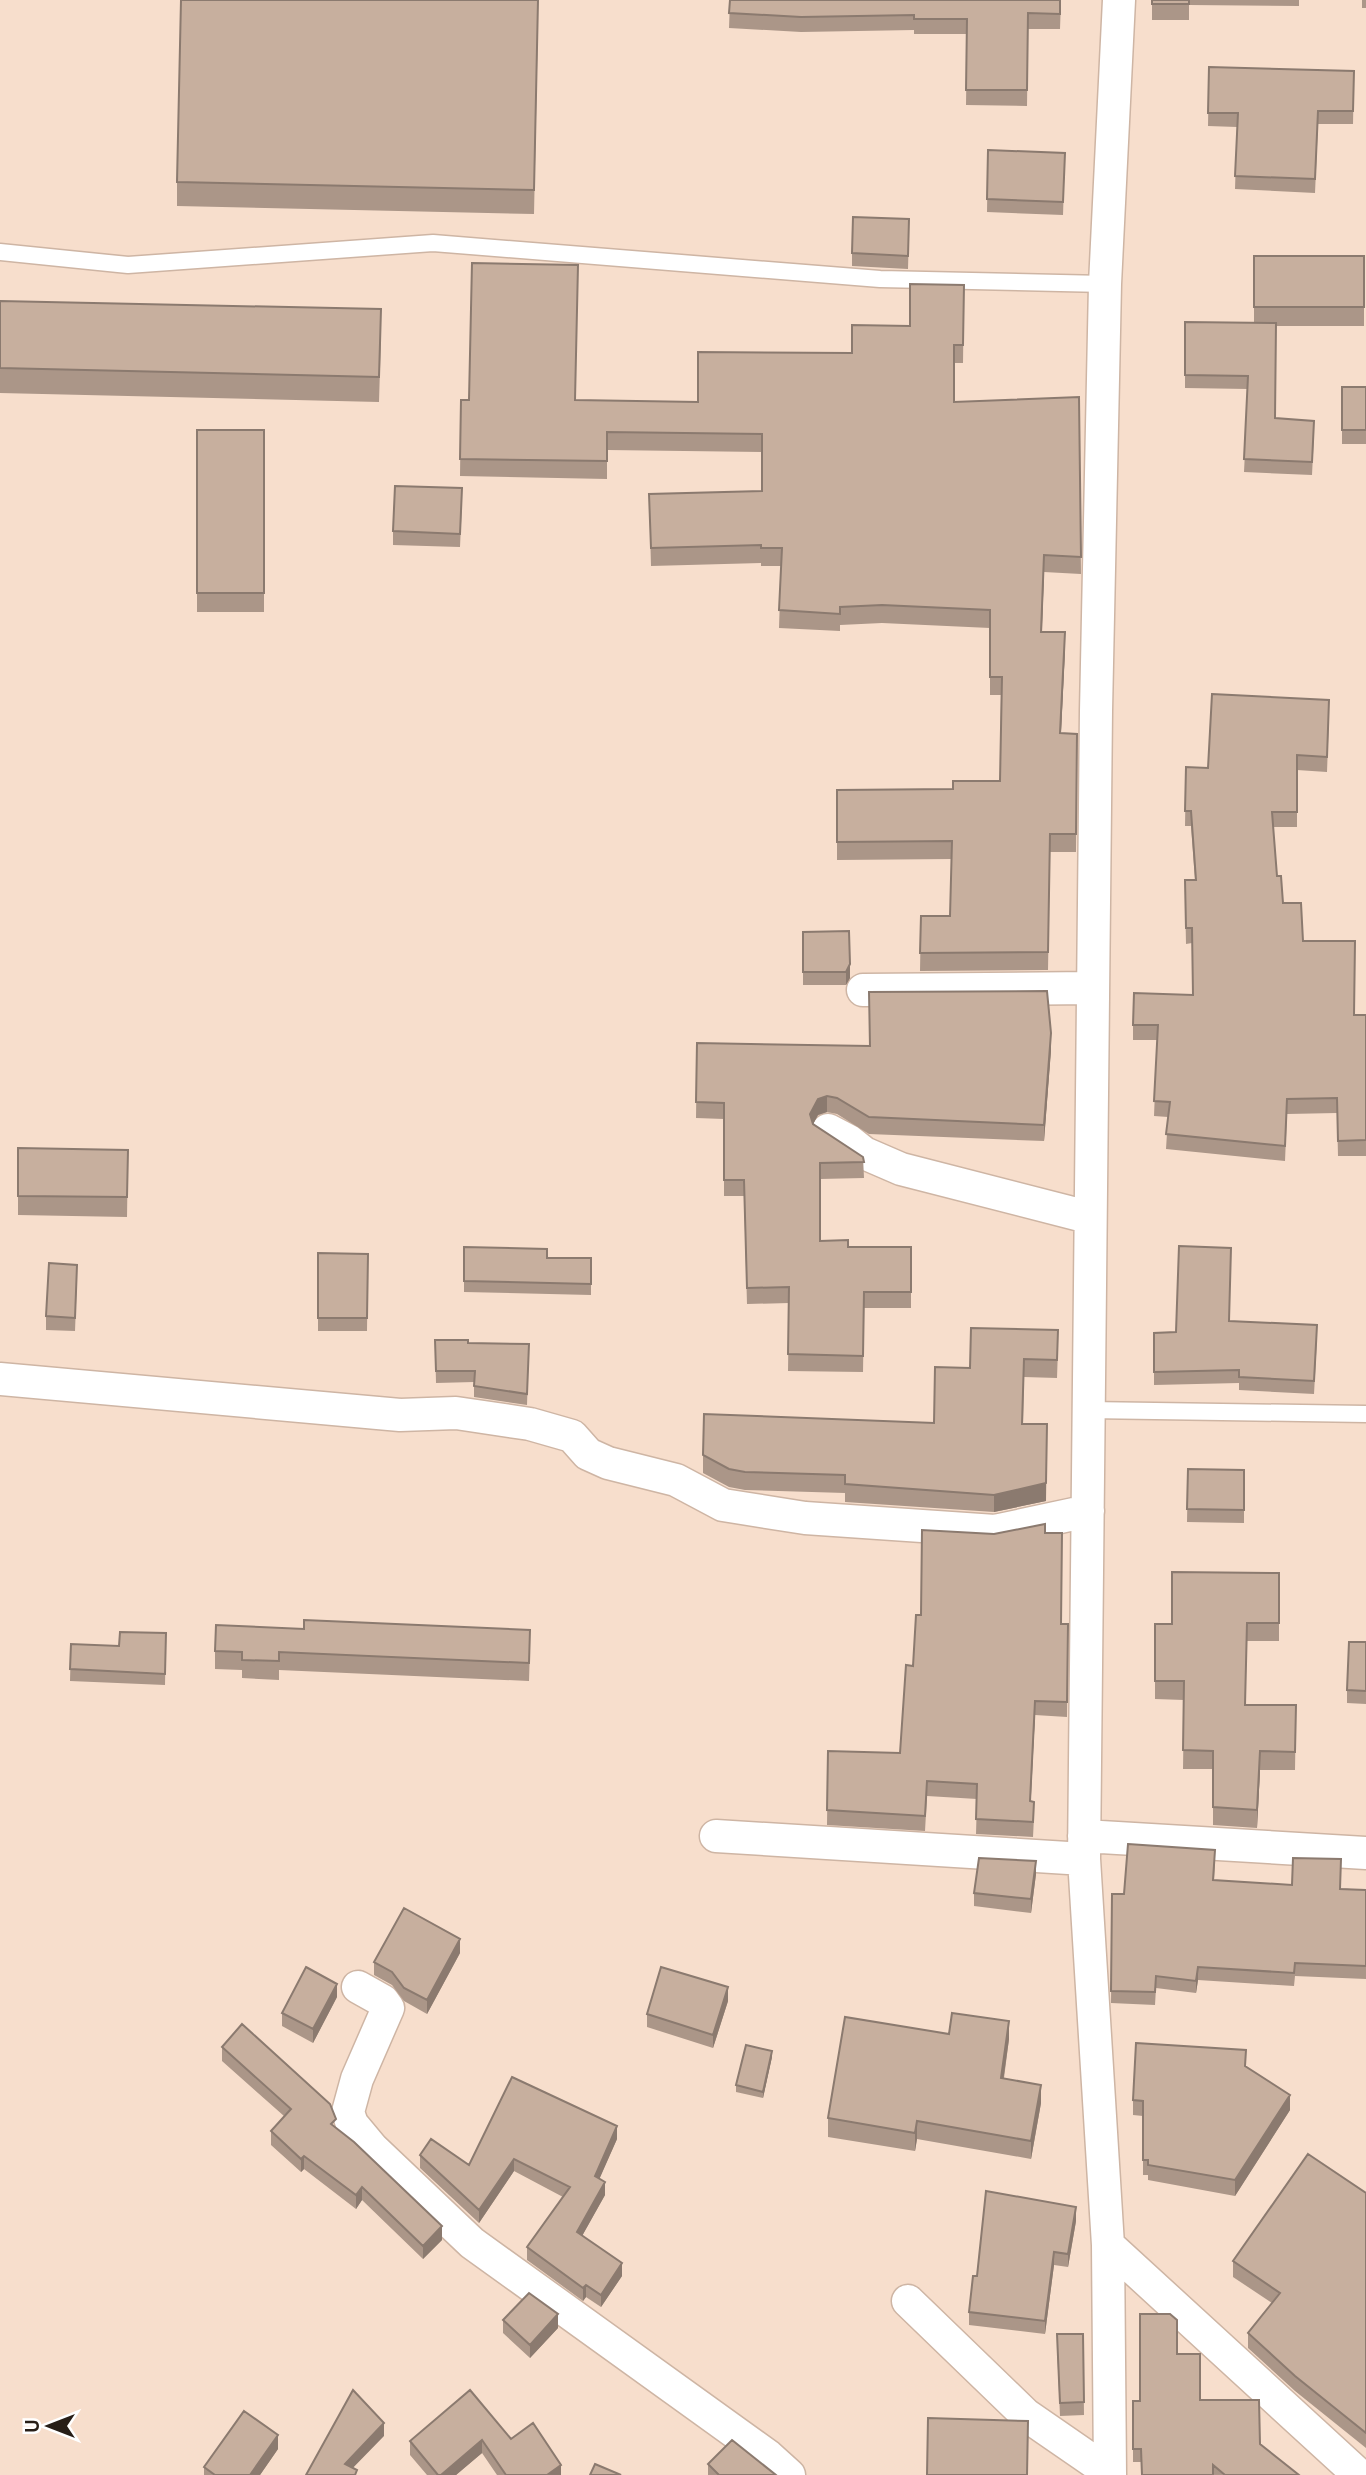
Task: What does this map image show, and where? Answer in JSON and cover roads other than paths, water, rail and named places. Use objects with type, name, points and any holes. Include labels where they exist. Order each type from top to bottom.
[{"type":"street","points":[[1110,2474],[1108,2245],[1084,1847],[1088,1217],[1105,284],[1119,0]]},
{"type":"street","points":[[863,990],[1092,988]]},
{"type":"street","points":[[828,1130],[864,1153],[901,1169],[1088,1217]]},
{"type":"street","points":[[0,1379],[400,1415],[456,1413],[530,1424],[572,1436],[588,1454],[608,1463],[676,1480],[723,1505],[805,1518],[995,1531],[1088,1511]]},
{"type":"street","points":[[716,1836],[1366,1853]]},
{"type":"street","points":[[358,1987],[383,2001],[388,2008],[357,2079],[348,2112],[352,2124],[372,2148],[472,2243],[768,2456],[789,2475]]},
{"type":"street","points":[[1108,2245],[1359,2475]]},
{"type":"street","points":[[908,2301],[1026,2415],[1110,2474]]},
{"type":"lane","points":[[0,252],[128,265],[433,243],[880,279],[1105,284]]},
{"type":"lane","points":[[1088,1410],[1366,1414]]}]
